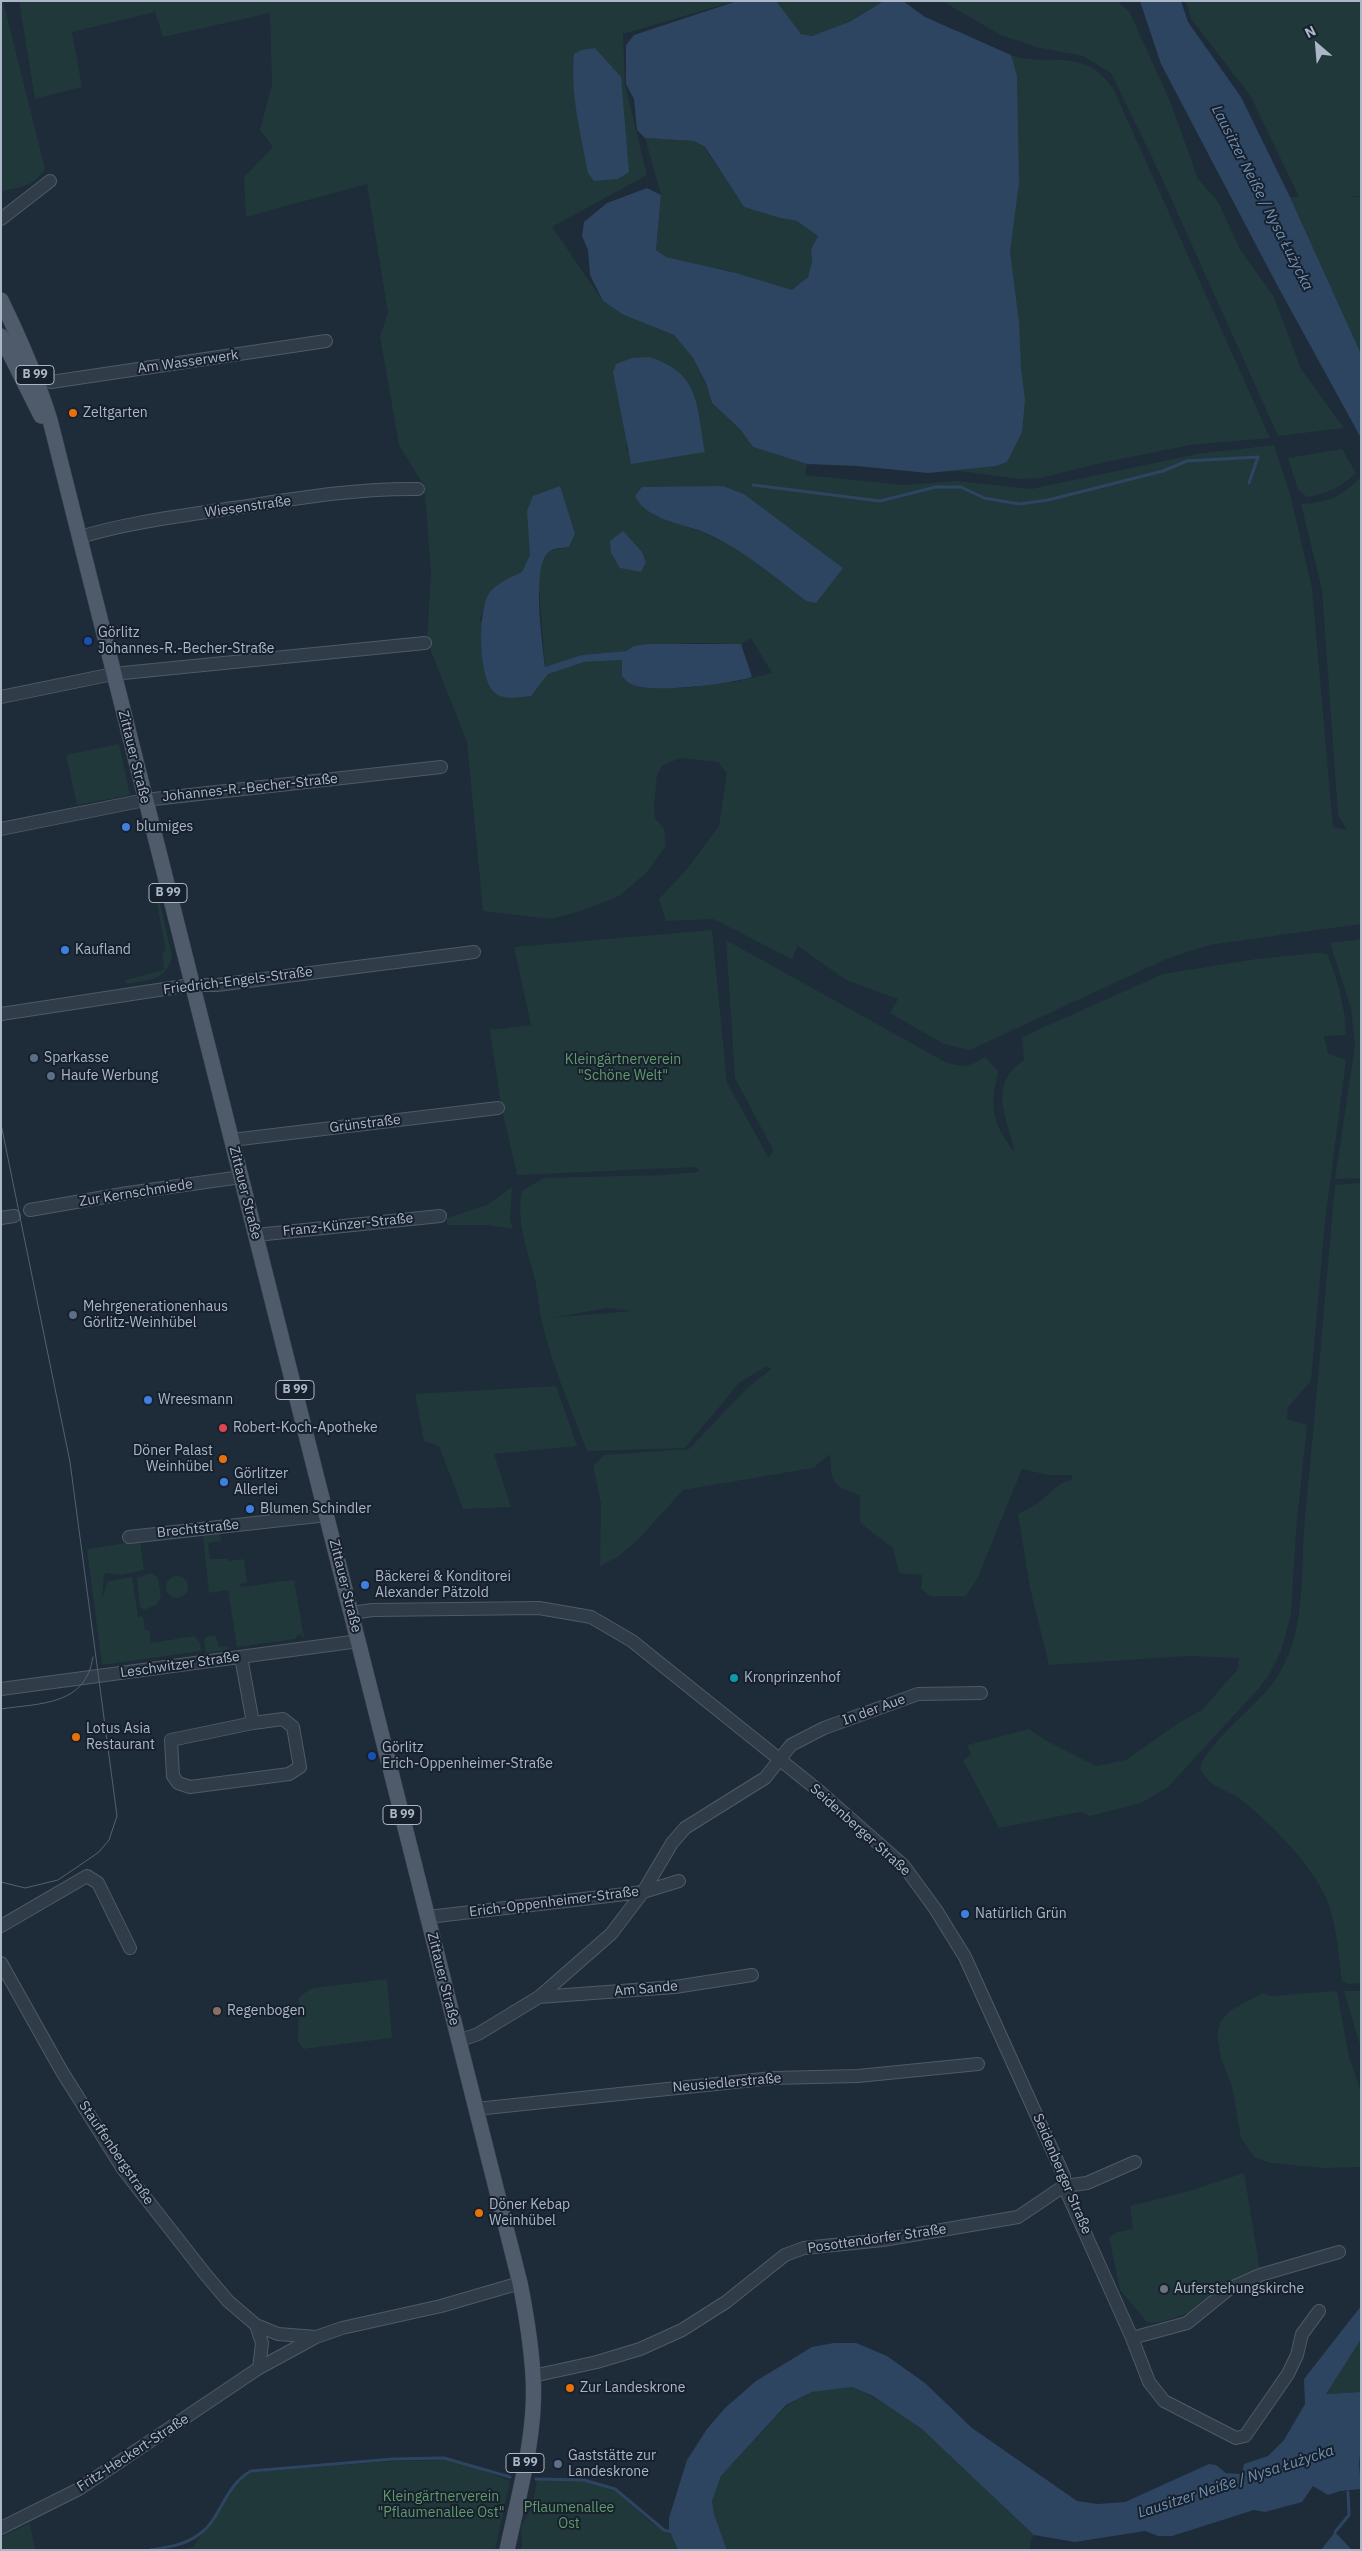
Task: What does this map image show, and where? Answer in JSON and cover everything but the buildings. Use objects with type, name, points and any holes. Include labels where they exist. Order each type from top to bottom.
[{"type":"main road","name":"Zittauer Straße","points":[[1,300],[39,384],[80,537],[191,986],[352,1613],[520,2283],[533,2376],[531,2423],[507,2550]]},
{"type":"main road","name":"Zittauer Straße","points":[[1,336],[58,453]]},
{"type":"street","points":[[1,219],[50,181]]},
{"type":"street","name":"Am Wasserwerk","points":[[51,382],[326,341]]},
{"type":"street","name":"Wiesenstraße","points":[[80,537],[106,529],[258,505],[381,489],[418,489]]},
{"type":"street","points":[[1,697],[113,674],[425,643]]},
{"type":"street","name":"Johannes-R.-Becher-Straße","points":[[1,829],[145,800],[440,767]]},
{"type":"street","name":"Friedrich-Engels-Straße","points":[[1,1014],[191,986],[217,985],[474,952]]},
{"type":"street","name":"Grünstraße","points":[[232,1140],[498,1108]]},
{"type":"street","name":"Zur Kernschmiede","points":[[30,1210],[128,1192],[241,1177]]},
{"type":"street","points":[[1,1218],[14,1216]]},
{"type":"street","name":"Franz-Künzer-Straße","points":[[256,1235],[440,1216]]},
{"type":"street","name":"Brechtstraße","points":[[130,1536],[327,1516]]},
{"type":"street","name":"Seidenberger Straße","points":[[352,1613],[372,1610],[539,1608],[591,1617],[632,1641],[819,1791],[904,1866],[936,1910],[965,1957],[1002,2034],[1064,2176],[1064,2186],[1132,2338],[1149,2382],[1164,2401],[1236,2438],[1245,2436],[1288,2374],[1297,2355],[1302,2334],[1319,2311]]},
{"type":"street","name":"Leschwitzer Straße","points":[[1,1689],[359,1641]]},
{"type":"street","points":[[241,1656],[253,1723]]},
{"type":"street","name":"In der Aue","points":[[643,1892],[672,1843],[685,1828],[766,1778],[778,1759],[791,1746],[824,1728],[918,1694],[980,1693]]},
{"type":"street","points":[[284,1719],[292,1727],[300,1767],[289,1774],[190,1787],[178,1782],[173,1776],[170,1740],[253,1723],[284,1719]]},
{"type":"street","points":[[1,1926],[87,1876],[98,1883],[130,1948]]},
{"type":"street","name":"Erich-Oppenheimer-Straße","points":[[428,1917],[643,1892],[679,1881]]},
{"type":"street","name":"Am Sande","points":[[458,2041],[478,2034],[539,1997],[611,1934],[643,1892]]},
{"type":"street","name":"Stauffenbergstraße","points":[[1,1963],[61,2070],[123,2169],[228,2301],[256,2325]]},
{"type":"street","name":"Am Sande","points":[[539,1997],[675,1987],[752,1975]]},
{"type":"street","name":"Neusiedlerstraße","points":[[476,2109],[773,2078],[858,2076],[978,2064]]},
{"type":"street","points":[[1064,2186],[1087,2183],[1135,2162]]},
{"type":"street","name":"Posottendorfer Straße","points":[[533,2376],[597,2362],[640,2349],[682,2330],[726,2302],[785,2255],[804,2248],[883,2240],[1018,2217],[1064,2186]]},
{"type":"street","points":[[1132,2338],[1187,2323],[1229,2289],[1260,2275],[1339,2252]]},
{"type":"street","name":"Fritz-Heckert-Straße","points":[[1,2528],[79,2489],[259,2368],[316,2337],[342,2328],[441,2306],[520,2283]]},
{"type":"street","points":[[256,2325],[262,2343],[259,2368]]},
{"type":"street","name":"Fritz-Heckert-Straße","points":[[256,2325],[278,2334],[316,2337]]},
{"type":"green space","points":[[1,1],[3,1],[45,169],[31,183],[1,191]]},
{"type":"green space","points":[[19,1],[736,1],[623,34],[625,84],[647,175],[552,227],[603,301],[624,315],[674,335],[693,358],[706,383],[712,403],[740,429],[753,447],[807,464],[805,475],[904,485],[957,481],[1031,489],[1197,454],[1274,445],[1290,494],[1312,588],[1333,827],[1347,830],[1338,815],[1322,590],[1301,504],[1334,498],[1347,490],[1361,477],[1361,924],[1209,945],[1166,959],[970,1050],[944,1044],[890,1013],[898,999],[846,980],[798,946],[792,959],[713,919],[666,921],[659,899],[687,869],[719,826],[727,773],[718,762],[680,758],[662,766],[657,775],[654,806],[655,818],[664,829],[666,846],[646,873],[619,896],[581,911],[551,919],[483,911],[467,742],[427,641],[431,573],[426,505],[423,484],[399,445],[380,336],[388,313],[367,184],[246,217],[244,177],[273,147],[260,130],[272,85],[270,13],[163,37],[155,12],[72,32],[82,87],[35,99]],"holes":[[[676,368],[627,452],[626,439]],[[723,486],[744,494],[843,568],[806,601],[742,551],[702,532],[652,514]],[[575,534],[569,547],[550,551]],[[538,577],[545,667],[480,620],[488,597],[493,589],[498,584],[514,579]],[[751,638],[772,673],[739,681],[686,688],[631,684],[622,660],[584,662],[558,670],[582,655],[626,651],[634,646],[695,643],[741,644]]]},
{"type":"green space","points":[[776,1],[885,1],[833,30],[812,35],[803,34],[795,29]]},
{"type":"green space","points":[[942,1],[1121,1],[1119,3],[1129,11],[1170,101],[1198,179],[1218,202],[1241,251],[1273,295],[1301,369],[1344,428],[1278,436],[1159,172],[1111,73],[1083,56],[1035,47],[999,34]]},
{"type":"green space","points":[[1186,1],[1361,1],[1361,196],[1346,197],[1361,197],[1361,355],[1290,197],[1299,197],[1250,95],[1191,19]]},
{"type":"green space","points":[[957,30],[1010,55],[1039,60],[1077,62],[1101,75],[1113,88],[1270,438],[1190,445],[1101,463],[1041,478],[1020,479],[960,471],[928,473]]},
{"type":"green space","points":[[645,138],[694,141],[704,147],[744,207],[797,221],[818,236],[811,249],[812,261],[808,277],[792,291],[736,273],[666,257],[656,250],[661,195]]},
{"type":"green space","points":[[1342,449],[1356,473],[1339,486],[1321,494],[1307,497],[1298,490],[1288,458]]},
{"type":"green space","points":[[119,744],[130,795],[77,805],[66,755]]},
{"type":"green space","points":[[155,894],[158,894],[172,957],[169,965],[161,975],[149,980],[126,984],[125,980],[164,970],[162,953],[166,951]]},
{"type":"green space","name":"Kleingärtnerverein \"Schöne Welt\"","points":[[712,930],[727,1083],[769,1158],[773,1150],[735,1078],[726,940],[945,1062],[966,1066],[985,1057],[998,1071],[994,1096],[994,1114],[1001,1132],[1015,1153],[1005,1115],[1003,1092],[1012,1070],[1024,1060],[1022,1037],[1163,974],[1256,959],[1316,953],[1327,954],[1340,994],[1346,1035],[1324,1036],[1328,1053],[1346,1060],[1325,1222],[1311,1381],[1288,1407],[1287,1419],[1307,1425],[1296,1531],[1291,1614],[1281,1651],[1270,1673],[1259,1688],[1168,1787],[1141,1803],[1090,1816],[1080,1812],[999,1828],[963,1760],[971,1755],[967,1745],[1029,1729],[1045,1740],[1096,1766],[1126,1760],[1180,1722],[1202,1710],[1238,1669],[1239,1658],[1188,1656],[1049,1665],[1030,1588],[1018,1514],[1038,1503],[1060,1484],[1072,1479],[1072,1475],[1048,1475],[1022,1469],[978,1577],[966,1596],[930,1596],[921,1589],[922,1575],[899,1573],[893,1548],[860,1523],[860,1495],[838,1486],[835,1482],[831,1471],[830,1454],[813,1468],[683,1490],[637,1541],[619,1556],[600,1566],[601,1504],[593,1466],[604,1455],[689,1449],[747,1388],[771,1369],[767,1366],[739,1383],[685,1448],[587,1451],[545,1335],[536,1284],[520,1215],[522,1191],[544,1178],[662,1175],[699,1172],[697,1167],[517,1175],[501,1105],[490,1030],[531,1025],[514,947]],"holes":[[[607,1308],[632,1311],[552,1318]]]},
{"type":"green space","points":[[1361,939],[1361,1178],[1335,1179],[1355,1045],[1351,1008],[1330,943]]},
{"type":"green space","points":[[1361,1183],[1361,1983],[1348,1984],[1342,1981],[1335,1928],[1330,1908],[1311,1872],[1267,1822],[1238,1797],[1209,1781],[1200,1768],[1204,1759],[1220,1738],[1273,1683],[1292,1645],[1301,1598],[1305,1517],[1335,1185]]},
{"type":"green space","points":[[512,1187],[510,1220],[513,1229],[488,1225],[447,1225],[447,1218],[487,1205]]},
{"type":"green space","points":[[556,1386],[577,1446],[494,1454],[511,1507],[463,1509],[439,1446],[424,1441],[415,1394]]},
{"type":"green space","points":[[220,1534],[221,1541],[208,1543],[210,1559],[228,1559],[229,1561],[244,1559],[247,1583],[240,1584],[241,1587],[294,1580],[304,1637],[301,1634],[297,1635],[296,1639],[237,1647],[228,1590],[209,1593],[203,1536]]},
{"type":"green space","points":[[140,1541],[144,1570],[122,1575],[106,1573],[104,1575],[102,1599],[108,1581],[132,1577],[138,1617],[143,1616],[145,1630],[149,1630],[151,1643],[195,1636],[200,1644],[201,1651],[102,1665],[87,1549]]},
{"type":"green space","points":[[151,1573],[158,1578],[161,1598],[156,1605],[144,1610],[140,1607],[137,1578]]},
{"type":"green space","points":[[177,1576],[185,1579],[188,1587],[185,1595],[177,1598],[169,1595],[166,1587],[169,1579]]},
{"type":"green space","points":[[215,1635],[219,1647],[228,1646],[228,1650],[206,1653],[204,1640],[208,1636]]},
{"type":"green space","points":[[387,1979],[392,2038],[303,2049],[298,2041],[299,1997],[312,1988]]},
{"type":"green space","points":[[1337,1991],[1349,2057],[1361,2092],[1361,2167],[1323,2168],[1270,2163],[1254,2157],[1241,2138],[1232,2086],[1221,2058],[1217,2035],[1221,2021],[1231,2010],[1263,1993],[1270,1996]]},
{"type":"green space","points":[[1344,1991],[1361,1991],[1361,2048]]},
{"type":"green space","points":[[1244,2173],[1260,2270],[1219,2286],[1192,2312],[1162,2322],[1151,2323],[1146,2321],[1120,2290],[1109,2237],[1118,2232],[1133,2229],[1130,2206],[1189,2191]]},
{"type":"green space","points":[[1361,2339],[1361,2392],[1325,2394],[1359,2340]]},
{"type":"green space","points":[[852,2387],[879,2400],[904,2416],[950,2452],[1034,2535],[1030,2543],[1030,2550],[727,2550],[714,2514],[712,2501],[721,2476],[786,2406],[812,2392]]},
{"type":"green space","name":"Kleingärtnerverein \"Pflaumenallee Ost\"","points":[[444,2460],[467,2464],[510,2481],[495,2550],[178,2550],[193,2547],[240,2479],[253,2472],[393,2461]]},
{"type":"green space","name":"Pflaumenallee Ost","points":[[537,2480],[585,2481],[615,2491],[649,2521],[671,2535],[678,2550],[520,2550],[522,2546],[521,2526],[532,2506]]},
{"type":"green space","points":[[30,2523],[35,2550],[1,2550],[1,2537]]},
{"type":"water","points":[[737,1],[776,1],[801,34],[812,36],[849,22],[882,2],[903,1],[925,17],[1011,55],[1017,76],[1019,183],[1010,251],[1019,323],[1021,369],[1025,400],[1022,432],[1007,462],[996,466],[928,473],[857,466],[807,464],[753,447],[740,429],[712,403],[706,383],[693,358],[674,335],[624,315],[603,301],[590,275],[588,250],[582,236],[584,222],[607,203],[647,188],[661,195],[656,250],[666,257],[736,273],[792,290],[808,277],[812,261],[811,249],[818,236],[797,221],[744,207],[705,147],[694,141],[645,138],[637,130],[634,99],[626,84],[626,45],[634,35]]},
{"type":"water","name":"Lausitzer Neiße / Nysa Łużycka","points":[[1140,1],[1181,1],[1188,22],[1241,97],[1290,197],[1361,354],[1361,438],[1276,283],[1161,64]]},
{"type":"water","points":[[595,48],[621,77],[629,172],[618,179],[594,181],[588,173],[579,129],[573,69],[574,54],[582,50]]},
{"type":"water","points":[[649,357],[666,364],[678,372],[687,382],[697,406],[705,452],[631,464],[613,372],[616,364],[632,358]]},
{"type":"water","points":[[560,486],[575,534],[569,547],[550,551],[544,559],[540,571],[539,605],[545,667],[582,655],[626,651],[634,646],[648,644],[741,644],[752,677],[691,687],[641,687],[630,683],[622,676],[622,660],[584,662],[548,674],[531,696],[502,697],[494,692],[489,684],[482,660],[481,630],[485,604],[488,595],[494,587],[522,572],[530,555],[527,511],[533,496]]},
{"type":"water","points":[[723,486],[744,494],[843,568],[816,603],[806,601],[755,562],[729,545],[701,531],[655,515],[640,504],[635,496],[642,487]]},
{"type":"water","points":[[623,531],[642,552],[646,562],[641,572],[620,568],[611,553],[610,541]]},
{"type":"water","name":"Lausitzer Neiße / Nysa Łużycka","points":[[1361,2306],[1361,2339],[1326,2394],[1361,2392],[1361,2452],[1359,2465],[1361,2489],[1340,2491],[1328,2495],[1313,2486],[1302,2502],[1265,2512],[1254,2510],[1172,2536],[1158,2536],[1145,2531],[1075,2542],[1034,2535],[922,2429],[873,2396],[852,2387],[812,2392],[786,2405],[721,2476],[712,2501],[714,2514],[727,2550],[678,2550],[669,2530],[669,2518],[687,2460],[707,2429],[725,2408],[756,2381],[812,2347],[834,2343],[856,2343],[887,2356],[925,2383],[972,2428],[1077,2501],[1098,2504],[1125,2502],[1209,2464],[1216,2465],[1226,2473],[1242,2474],[1244,2464],[1268,2456],[1284,2440],[1305,2404],[1304,2379]]},
{"type":"water","points":[[1335,2532],[1350,2548],[1351,2550],[1321,2550]]},
{"type":"waterway","points":[[753,485],[880,501],[936,487],[961,487],[984,498],[1019,504],[1048,500],[1163,471],[1187,461],[1258,457],[1249,483]]},
{"type":"waterway","points":[[150,2550],[183,2543],[201,2533],[214,2519],[235,2484],[251,2471],[393,2459],[444,2458],[510,2477]]},
{"type":"waterway","points":[[536,2479],[584,2480],[615,2489],[664,2530],[672,2532]]},
{"type":"waterway","points":[[1335,2532],[1349,2515],[1348,2492]]},
{"type":"tram line","points":[[1,1124],[70,1462],[117,1816],[109,1840],[99,1852],[58,1880],[25,1888],[1,1882]]},
{"type":"tram line","points":[[1,1709],[45,1703],[71,1693],[81,1685],[89,1673],[93,1657]]},
{"type":"place","name":"Zeltgarten","points":[[73,413]]},
{"type":"place","name":"Görlitz Johannes-R.-Becher-Straße","points":[[88,641]]},
{"type":"place","name":"blumiges","points":[[126,827]]},
{"type":"place","name":"Kaufland","points":[[65,950]]},
{"type":"place","name":"Sparkasse","points":[[34,1058]]},
{"type":"place","name":"Haufe Werbung","points":[[51,1076]]},
{"type":"place","name":"Mehrgenerationenhaus Görlitz-Weinhübel","points":[[73,1315]]},
{"type":"place","name":"Wreesmann","points":[[148,1400]]},
{"type":"place","name":"Robert-Koch-Apotheke","points":[[223,1428]]},
{"type":"place","name":"Döner Palast Weinhübel","points":[[223,1459]]},
{"type":"place","name":"Görlitzer Allerlei","points":[[224,1482]]},
{"type":"place","name":"Blumen Schindler","points":[[250,1509]]},
{"type":"place","name":"Bäckerei & Konditorei Alexander Pätzold","points":[[365,1585]]},
{"type":"place","name":"Kronprinzenhof","points":[[734,1678]]},
{"type":"place","name":"Lotus Asia Restaurant","points":[[76,1737]]},
{"type":"place","name":"Görlitz Erich-Oppenheimer-Straße","points":[[372,1756]]},
{"type":"place","name":"Natürlich Grün","points":[[965,1914]]},
{"type":"place","name":"Regenbogen","points":[[217,2011]]},
{"type":"place","name":"Döner Kebap Weinhübel","points":[[479,2213]]},
{"type":"place","name":"Auferstehungskirche","points":[[1164,2289]]},
{"type":"place","name":"Zur Landeskrone","points":[[570,2388]]},
{"type":"place","name":"Gaststätte zur Landeskrone","points":[[558,2464]]}]
